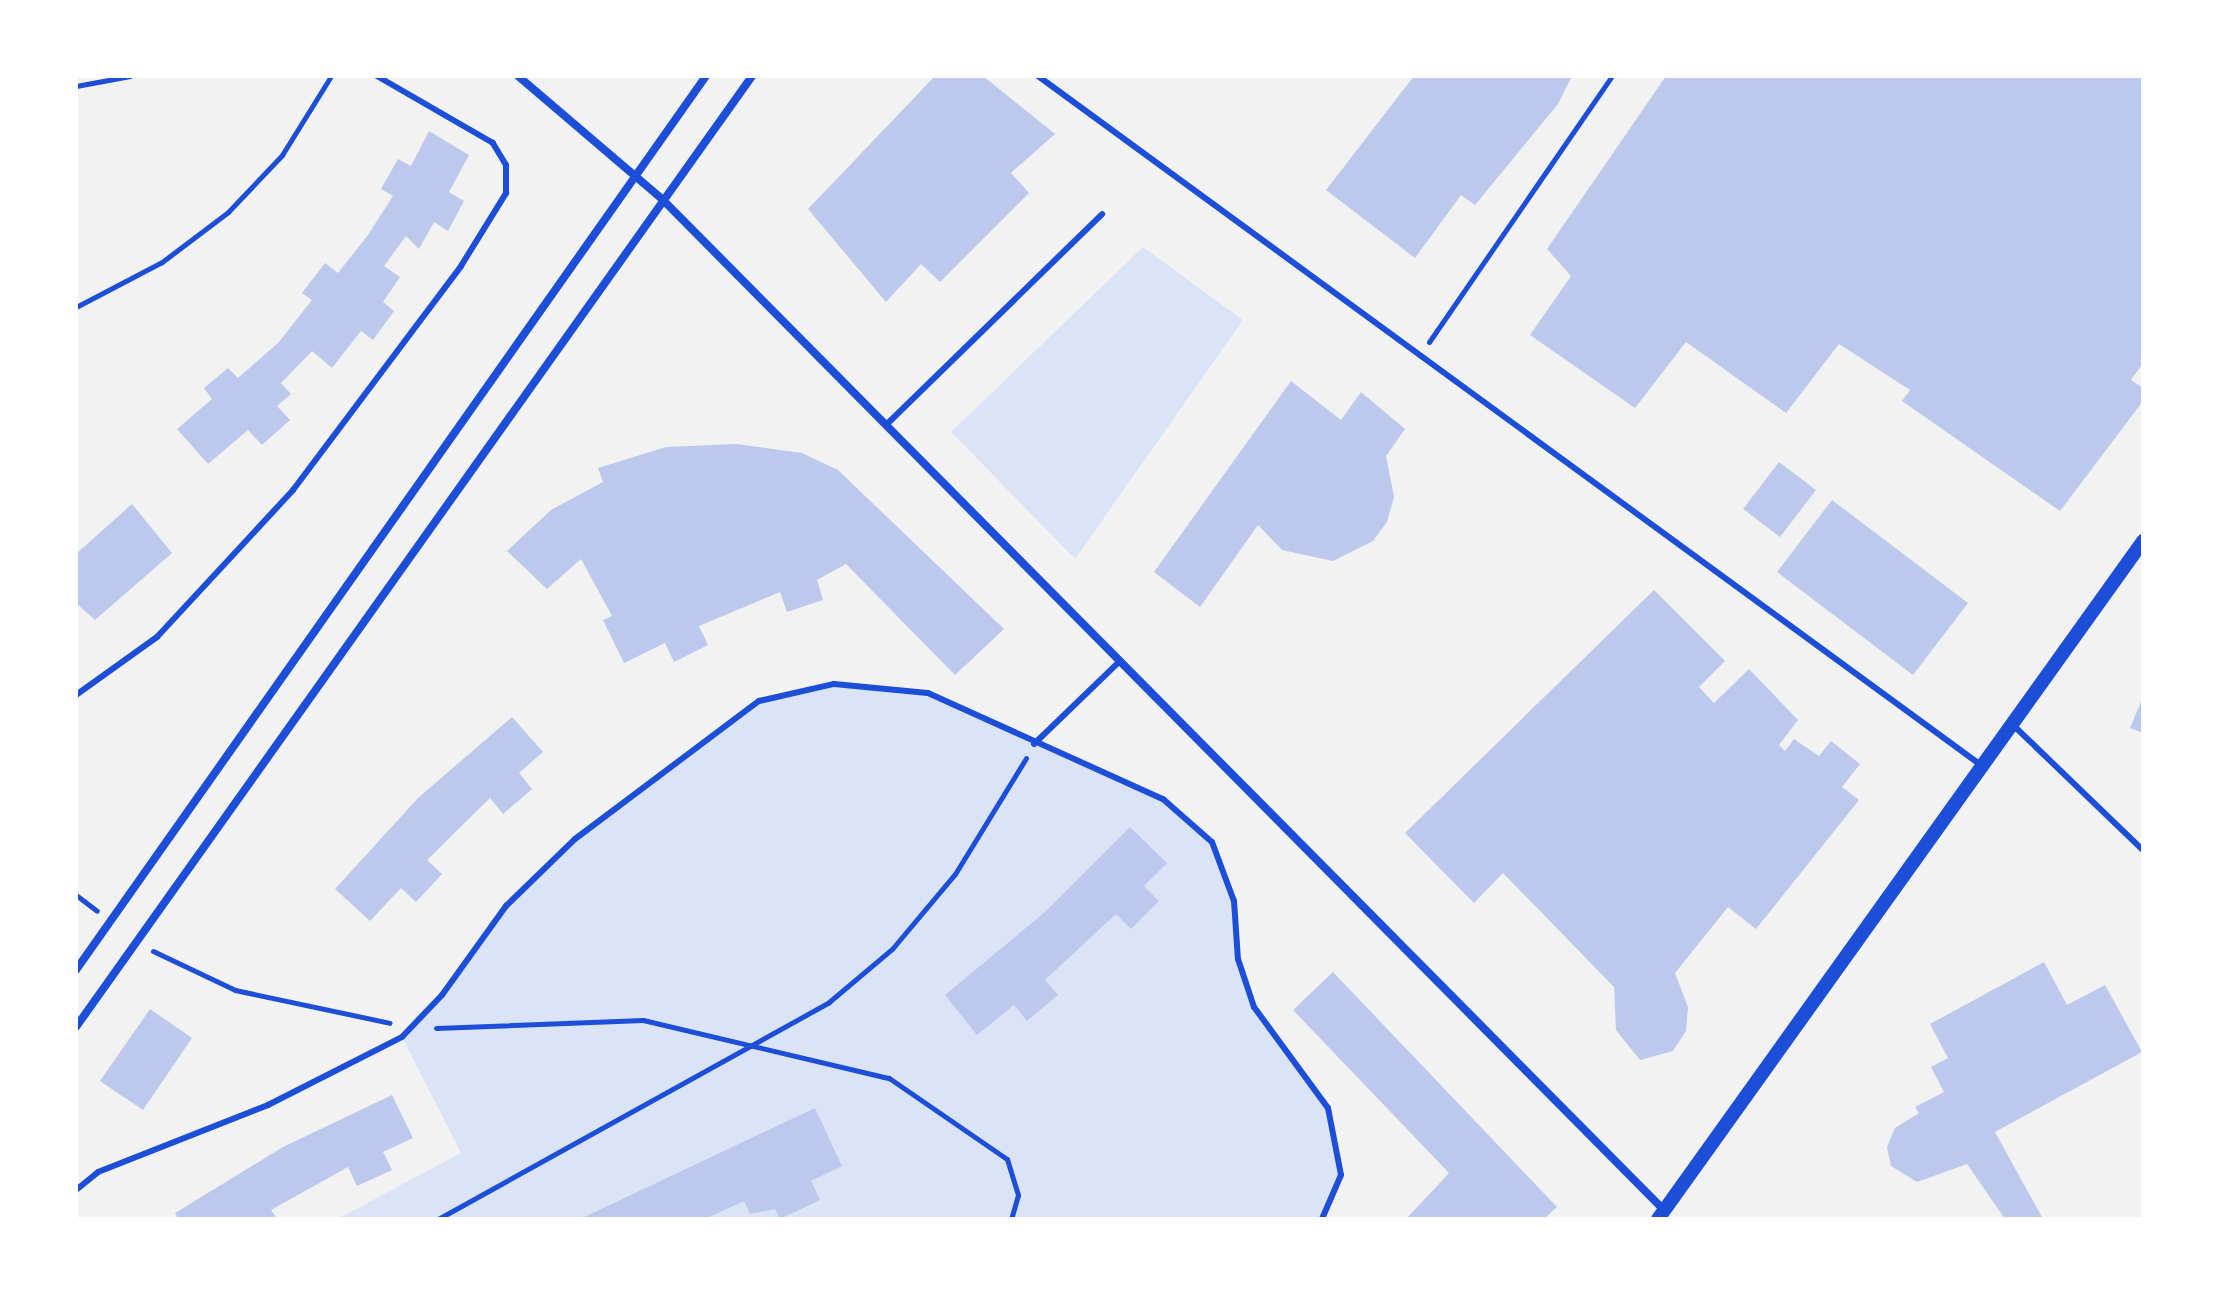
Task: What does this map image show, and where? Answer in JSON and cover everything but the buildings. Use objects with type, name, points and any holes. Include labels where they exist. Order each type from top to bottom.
[{"type":"street","points":[[518,76],[663,200],[1661,1214],[2143,541]]},
{"type":"street","points":[[76,970],[639,178],[706,76]]},
{"type":"street","points":[[76,1027],[752,76]]},
{"type":"lane","points":[[76,695],[157,637],[293,490],[461,266],[506,193],[506,165],[493,143],[377,76]]},
{"type":"lane","points":[[1038,76],[1982,766]]},
{"type":"lane","points":[[886,425],[1102,214]]},
{"type":"lane","points":[[1034,744],[1120,661]]},
{"type":"lane","points":[[76,1190],[98,1172],[268,1105],[411,1027],[506,906],[575,839],[759,701],[834,684],[928,693],[1034,744],[1163,799],[1212,842],[1234,901],[1238,959],[1254,1007],[1328,1108],[1341,1175],[1322,1219]]},
{"type":"lane","points":[[2012,724],[2143,850]]},
{"type":"path","points":[[76,86],[130,76]]},
{"type":"path","points":[[76,307],[162,262],[228,212],[282,155],[331,76]]},
{"type":"path","points":[[1420,355],[1612,76]]},
{"type":"path","points":[[438,1219],[829,1002],[892,949],[955,874],[1034,744]]},
{"type":"path","points":[[136,942],[235,990],[411,1027],[643,1020],[757,1043],[889,1078],[973,1129],[1007,1159],[1018,1195],[1011,1219]]},
{"type":"shaded area","points":[[1143,247],[1243,320],[1075,559],[951,432]]},
{"type":"shaded area","points":[[834,684],[928,693],[1163,799],[1212,842],[1234,901],[1238,959],[1254,1007],[1328,1108],[1341,1175],[1322,1219],[337,1219],[461,1153],[402,1037],[442,995],[506,906],[575,839],[759,701]]}]
